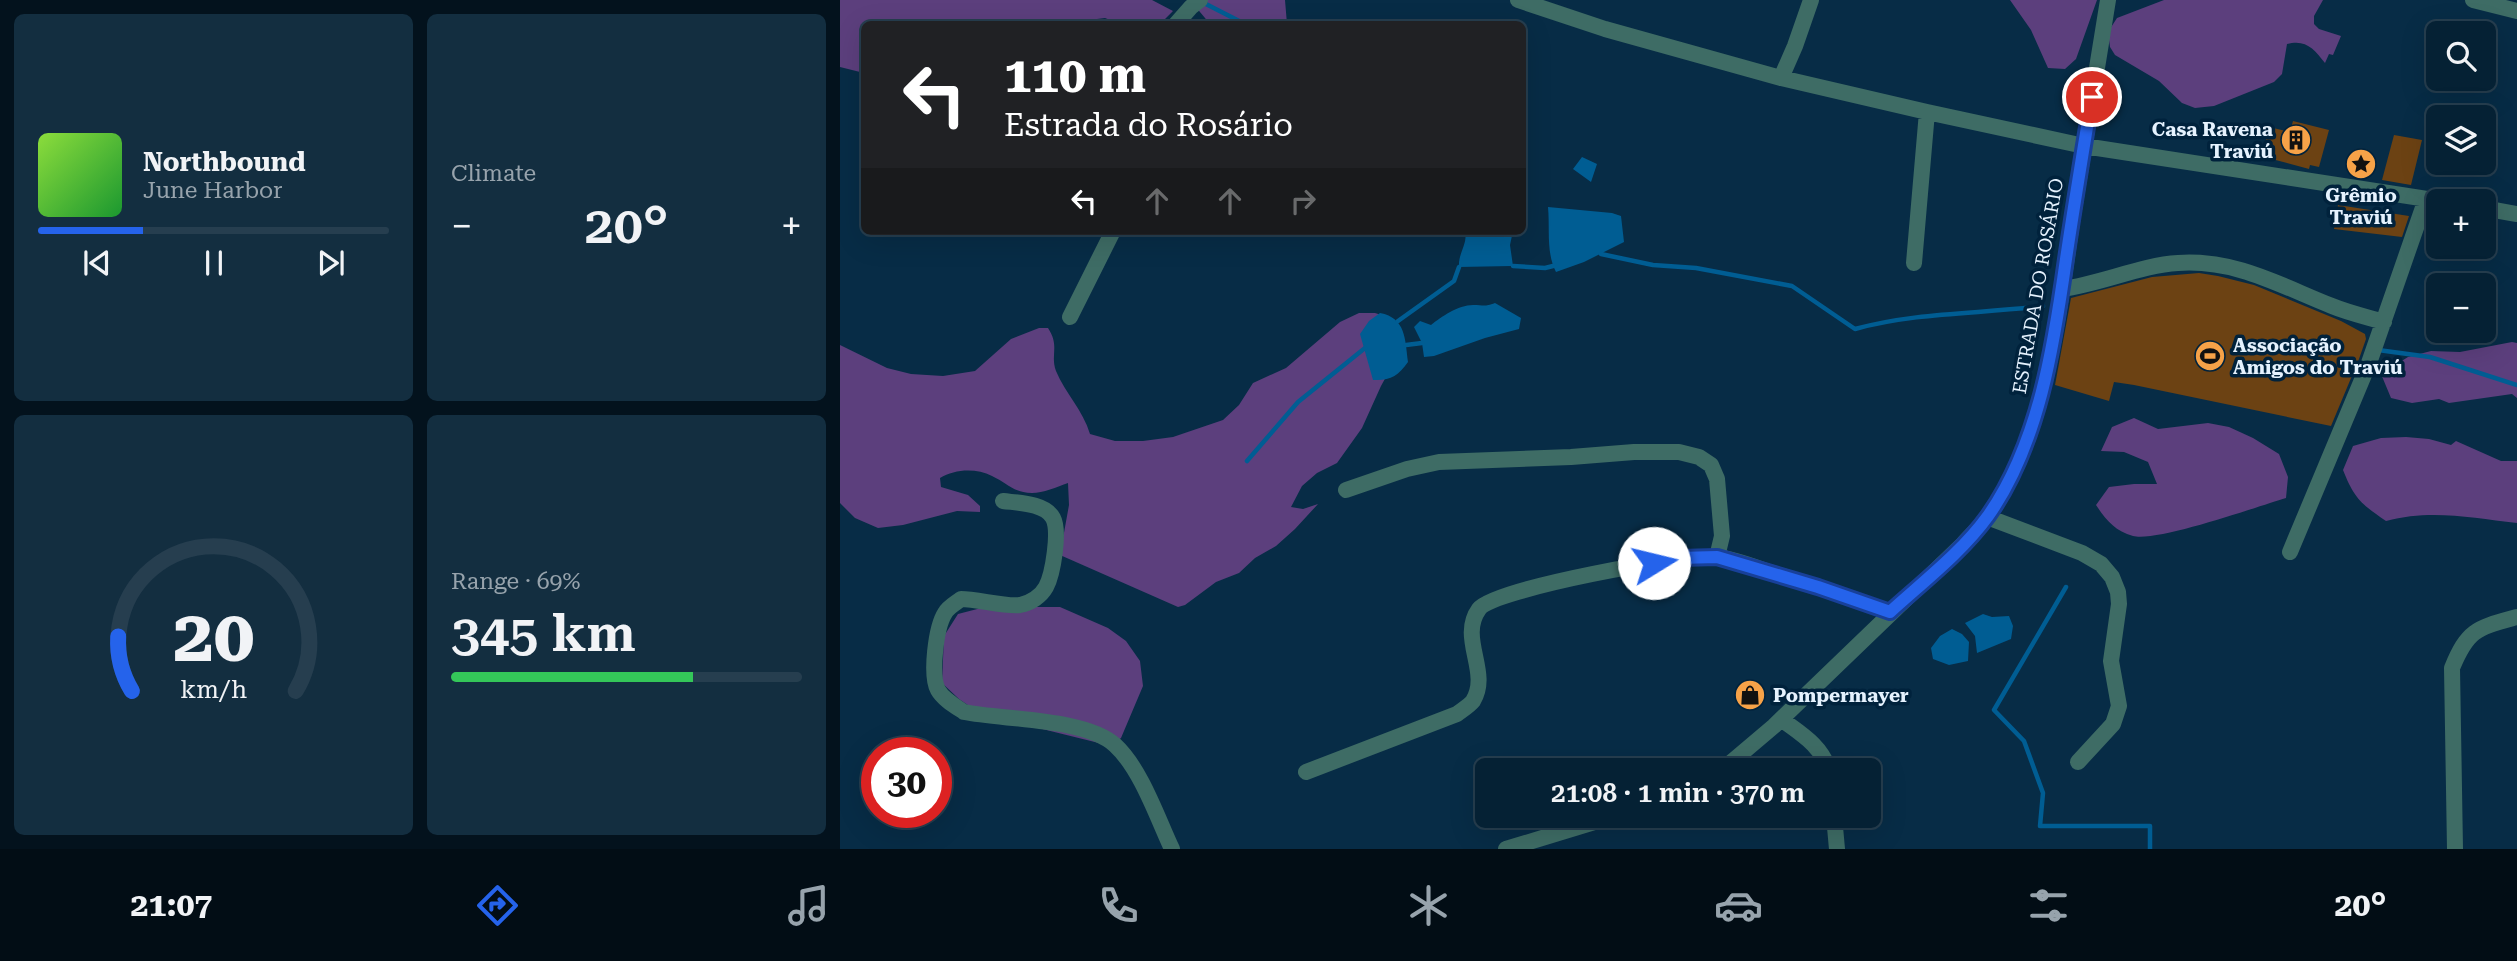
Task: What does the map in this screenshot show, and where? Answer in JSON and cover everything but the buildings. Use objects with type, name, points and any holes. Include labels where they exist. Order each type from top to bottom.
[{"type":"street","points":[[1179,21],[1200,0]]},
{"type":"street","points":[[1518,0],[1605,29],[1781,78],[1927,112],[2084,146],[2426,199]]},
{"type":"street","points":[[1781,78],[1811,0]]},
{"type":"street","name":"ESTRADA DO ROSÁRIO","points":[[1736,758],[1781,719],[1963,544],[1987,517],[2016,468],[2031,432],[2063,289],[2108,0]]},
{"type":"street","points":[[2473,0],[2517,11]]},
{"type":"street","points":[[1914,263],[1927,112]]},
{"type":"street","points":[[2496,210],[2517,214]]},
{"type":"street","points":[[2290,552],[2426,217]]},
{"type":"street","points":[[1070,317],[1111,235]]},
{"type":"street","points":[[2063,289],[2175,263],[2204,262],[2235,267],[2266,277],[2333,307],[2384,322]]},
{"type":"street","points":[[1346,490],[1407,469],[1439,462],[1679,452],[1699,457],[1711,465],[1717,479],[1722,536],[1717,557]]},
{"type":"street","points":[[1003,500],[1044,510],[1053,517],[1056,530],[1055,556],[1046,586],[1035,599],[1020,605],[961,599],[946,611],[937,632],[938,690],[951,704],[964,712],[1067,725],[1091,732],[1114,744],[1134,769],[1172,849]]},
{"type":"street","points":[[1987,517],[2082,553],[2101,564],[2112,577],[2118,592],[2119,604],[2111,661],[2119,706],[2113,724],[2078,762]]},
{"type":"street","points":[[1306,772],[1457,714],[1472,702],[1479,685],[1470,626],[1480,606],[1531,587],[1679,558],[1717,557],[1890,612]]},
{"type":"street","points":[[2455,849],[2452,668],[2462,644],[2475,631],[2517,617]]},
{"type":"street","points":[[1781,719],[1816,745],[1825,758]]},
{"type":"street","points":[[1506,849],[1575,828]]},
{"type":"street","points":[[1835,828],[1836,849]]},
{"type":"shaded area","points":[[840,0],[1152,0],[1173,11],[1163,21],[1112,21],[1105,18],[1086,21],[861,21],[861,72],[840,67]]},
{"type":"shaded area","points":[[1190,0],[1285,0],[1287,21],[1208,21]]},
{"type":"shaded area","points":[[2010,0],[2097,0],[2076,59],[2065,69],[2048,68],[2031,30]]},
{"type":"shaded area","points":[[2164,0],[2323,0],[2314,16],[2314,24],[2319,29],[2341,36],[2333,55],[2329,54],[2325,63],[2309,46],[2287,44],[2282,74],[2274,82],[2214,106],[2195,108],[2182,103],[2159,81],[2115,55],[2110,47],[2108,32],[2117,18]]},
{"type":"shaded area","points":[[1359,313],[1375,313],[1388,317],[1392,366],[1362,428],[1337,463],[1317,473],[1302,486],[1291,507],[1303,509],[1318,504],[1276,546],[1255,558],[1239,573],[1216,582],[1185,605],[1178,607],[1060,555],[1069,505],[1068,483],[1050,490],[1026,493],[986,473],[959,471],[940,478],[941,487],[968,495],[980,506],[980,512],[957,511],[903,525],[878,528],[855,518],[840,503],[840,345],[887,368],[911,374],[943,376],[975,371],[1011,339],[1039,328],[1048,328],[1052,334],[1056,371],[1090,434],[1115,441],[1143,441],[1173,437],[1223,420],[1239,405],[1253,383],[1286,368],[1340,322]]},
{"type":"shaded area","points":[[2517,343],[2517,398],[2512,394],[2449,403],[2439,399],[2412,403],[2391,398],[2381,374],[2408,357],[2431,351],[2460,352]]},
{"type":"shaded area","points":[[2134,418],[2158,429],[2208,423],[2229,427],[2253,438],[2279,454],[2288,477],[2286,498],[2163,534],[2133,536],[2121,531],[2107,520],[2096,505],[2109,487],[2157,484],[2148,462],[2124,452],[2101,451],[2112,427]]},
{"type":"shaded area","points":[[2406,437],[2451,445],[2456,441],[2501,461],[2517,461],[2517,523],[2435,515],[2386,521],[2370,510],[2359,500],[2343,470],[2353,446],[2381,438]]},
{"type":"shaded area","points":[[985,607],[1060,607],[1108,628],[1126,641],[1140,661],[1143,686],[1121,738],[1111,746],[981,714],[942,683],[944,636],[958,614]]},
{"type":"water","points":[[1582,157],[1597,164],[1591,182],[1573,169]]},
{"type":"water","points":[[1548,207],[1621,216],[1624,242],[1584,262],[1556,272],[1550,249]]},
{"type":"water","points":[[1465,235],[1512,235],[1510,245],[1513,266],[1459,267]]},
{"type":"water","points":[[1495,303],[1521,318],[1519,329],[1424,357],[1422,343],[1414,327],[1420,321],[1431,325],[1462,307]]},
{"type":"water","points":[[1380,313],[1395,320],[1403,331],[1408,362],[1393,377],[1373,380],[1360,334],[1369,321]]},
{"type":"water","points":[[1983,614],[1992,617],[2009,616],[2013,626],[2011,639],[1977,653],[1975,636],[1965,623]]},
{"type":"water","points":[[1952,629],[1962,634],[1969,642],[1968,661],[1949,665],[1933,659],[1931,648],[1940,636]]},
{"type":"waterway","points":[[1202,2],[1239,21]]},
{"type":"waterway","points":[[1601,254],[1653,265],[1696,268],[1792,286],[1855,329],[1925,316],[2043,306]]},
{"type":"waterway","points":[[1513,266],[1553,266]]},
{"type":"waterway","points":[[1398,321],[1454,281],[1459,267]]},
{"type":"waterway","points":[[1406,345],[1422,343]]},
{"type":"waterway","points":[[1247,461],[1298,402],[1365,348]]},
{"type":"waterway","points":[[2378,350],[2430,357],[2517,385]]},
{"type":"waterway","points":[[2066,587],[1994,710],[2024,741],[2043,793],[2040,826],[2150,826],[2150,849]]},
{"type":"place","name":"Casa Ravena Traviú","points":[[2296,140]]},
{"type":"place","name":"Grêmio Traviú","points":[[2361,164]]},
{"type":"place","name":"Associação Amigos do Traviú","points":[[2210,356]]},
{"type":"place","name":"Pompermayer","points":[[1750,695]]},
{"type":"route","points":[[1654,563],[1679,558],[1717,557],[1890,612],[1963,544],[1987,517],[2003,491],[2031,432],[2063,289],[2092,97]]}]
